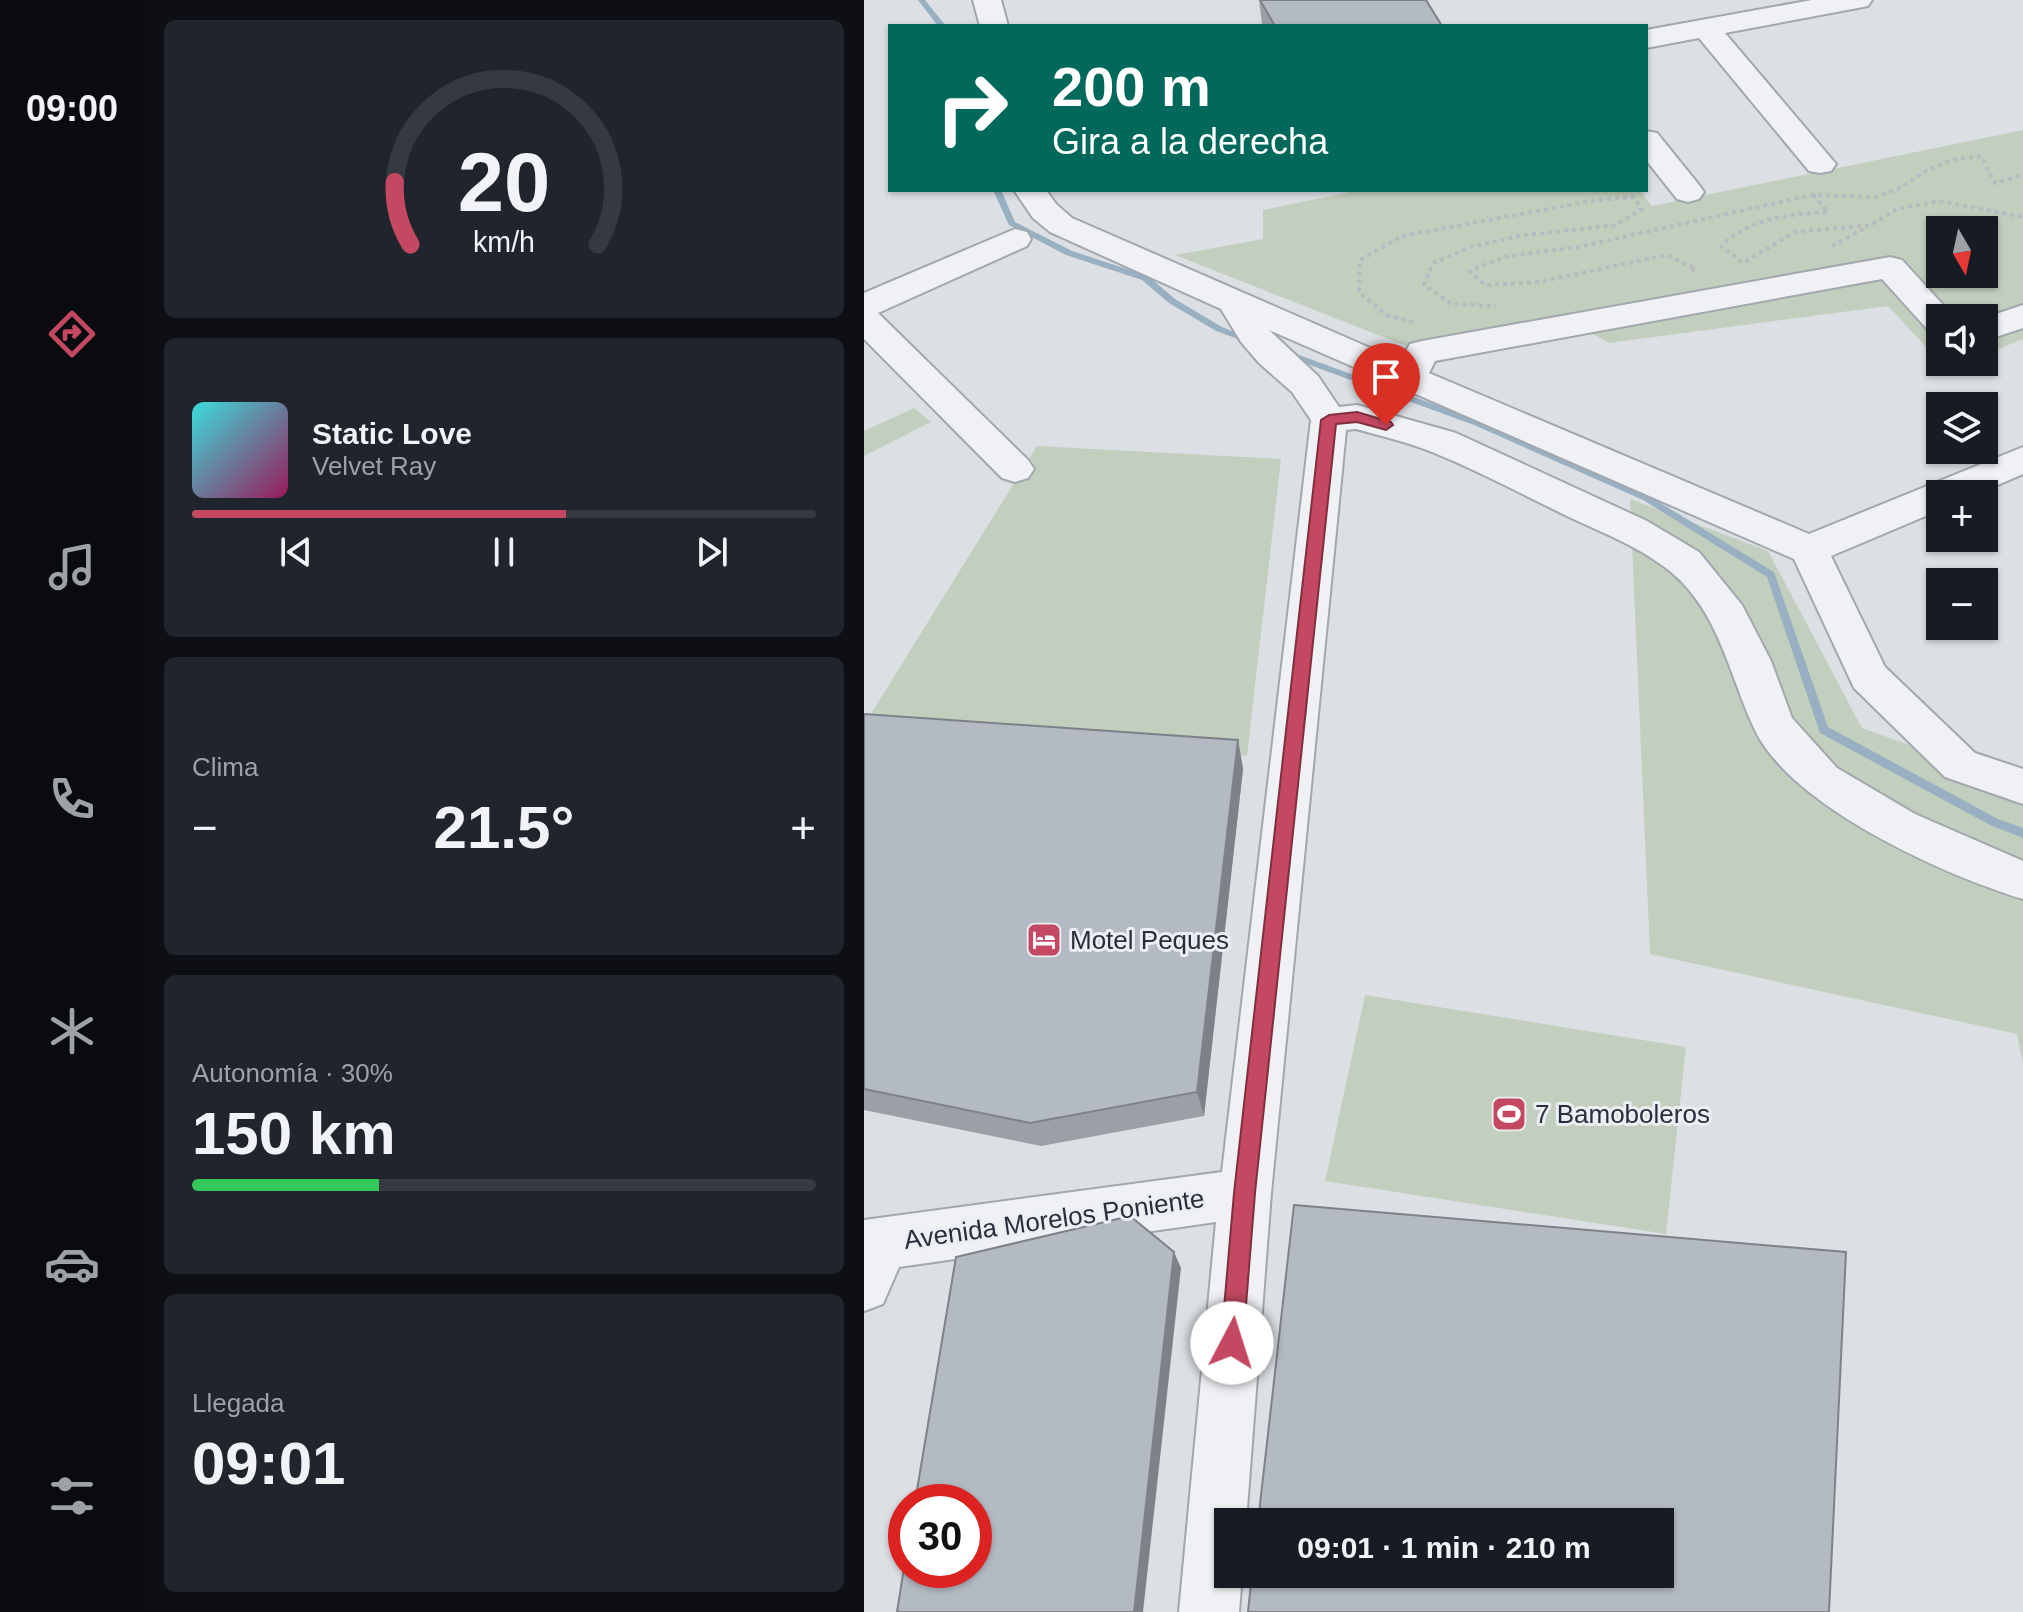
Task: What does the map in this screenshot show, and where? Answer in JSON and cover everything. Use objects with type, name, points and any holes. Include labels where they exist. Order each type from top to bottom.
[{"type":"street","points":[[987,0],[993,24]]},
{"type":"street","points":[[1648,39],[1705,27],[1759,8],[1858,0]]},
{"type":"street","points":[[1705,27],[1820,164]]},
{"type":"street","points":[[1648,142],[1688,192]]},
{"type":"street","points":[[1031,192],[1044,211],[1061,225],[1233,302],[1416,365],[1809,550],[1869,677],[1960,765],[2023,787]]},
{"type":"street","points":[[864,306],[1015,239]]},
{"type":"street","points":[[1416,365],[1890,267],[1926,307]]},
{"type":"street","points":[[1209,1612],[1245,1193],[1329,420],[1305,384],[1262,345],[1233,302]]},
{"type":"street","points":[[1998,325],[2023,316]]},
{"type":"street","points":[[864,319],[1015,469]]},
{"type":"street","points":[[1329,420],[1357,417],[1443,442],[1633,531],[1685,562],[1722,605],[1750,661],[1774,726],[1822,780],[1899,827],[1993,871],[2023,880]]},
{"type":"street","points":[[1975,480],[2023,460]]},
{"type":"street","points":[[1809,550],[1926,500]]},
{"type":"street","name":"Avenida Morelos Poniente","points":[[870,1257],[1245,1193]]},
{"type":"path","points":[[1682,272],[1696,269],[1666,255],[1539,282],[1485,285],[1470,271],[1504,257],[1578,247],[1812,195],[1876,197],[1902,187],[1922,173],[1951,160],[1981,156],[1995,183],[2023,175]]},
{"type":"path","points":[[1812,195],[1824,204],[1828,212],[1803,213],[1759,223],[1729,238],[1721,246],[1743,263],[1795,232],[1871,225],[1897,209],[1939,201],[2023,217]]},
{"type":"path","points":[[1416,365],[1430,327],[1386,315],[1359,292],[1360,260],[1402,236],[1591,201],[1633,197],[1642,209],[1615,225],[1519,236],[1471,247],[1433,263],[1424,285],[1452,304],[1504,306]]},
{"type":"green space","points":[[2023,130],[2023,339],[1998,349],[1998,304],[1926,304],[1926,347],[1888,306],[1609,343],[1587,331],[1444,361],[1175,255],[1263,239],[1263,210],[1350,192],[1642,192],[1652,206]]},
{"type":"green space","points":[[914,408],[931,422],[864,456],[864,431]]},
{"type":"green space","points":[[1037,446],[1281,459],[1247,756],[864,734],[864,725]]},
{"type":"green space","points":[[1630,499],[1768,551],[1862,728],[2023,786],[2023,1064],[2017,1034],[1650,954]]},
{"type":"green space","name":"7 Bamoboleros","points":[[1365,995],[1686,1047],[1666,1234],[1325,1181]]},
{"type":"building","points":[[1260,0],[1426,0],[1441,24],[1274,24]]},
{"type":"building","name":"Motel Peques","points":[[864,714],[1238,740],[1197,1092],[1030,1123],[864,1089]]},
{"type":"building","points":[[1294,1205],[1846,1252],[1829,1612],[1248,1612],[1251,1588],[1674,1588],[1674,1508],[1260,1508]]},
{"type":"building","points":[[1130,1216],[1174,1252],[1134,1612],[897,1612],[901,1588],[992,1588],[992,1484],[918,1484],[956,1257]]},
{"type":"waterway","points":[[921,0],[940,24]]},
{"type":"waterway","points":[[998,192],[1012,223],[1069,253],[1145,278],[1172,301],[1219,329],[1249,340]]},
{"type":"waterway","points":[[1288,354],[1477,423],[1646,498],[1771,575],[1824,730],[1994,822],[2023,833]]},
{"type":"place","name":"Motel Peques","points":[[1044,940]]},
{"type":"place","name":"7 Bamoboleros","points":[[1509,1114]]},
{"type":"route","points":[[1232,1343],[1245,1193],[1329,420],[1357,417],[1386,425]]}]
